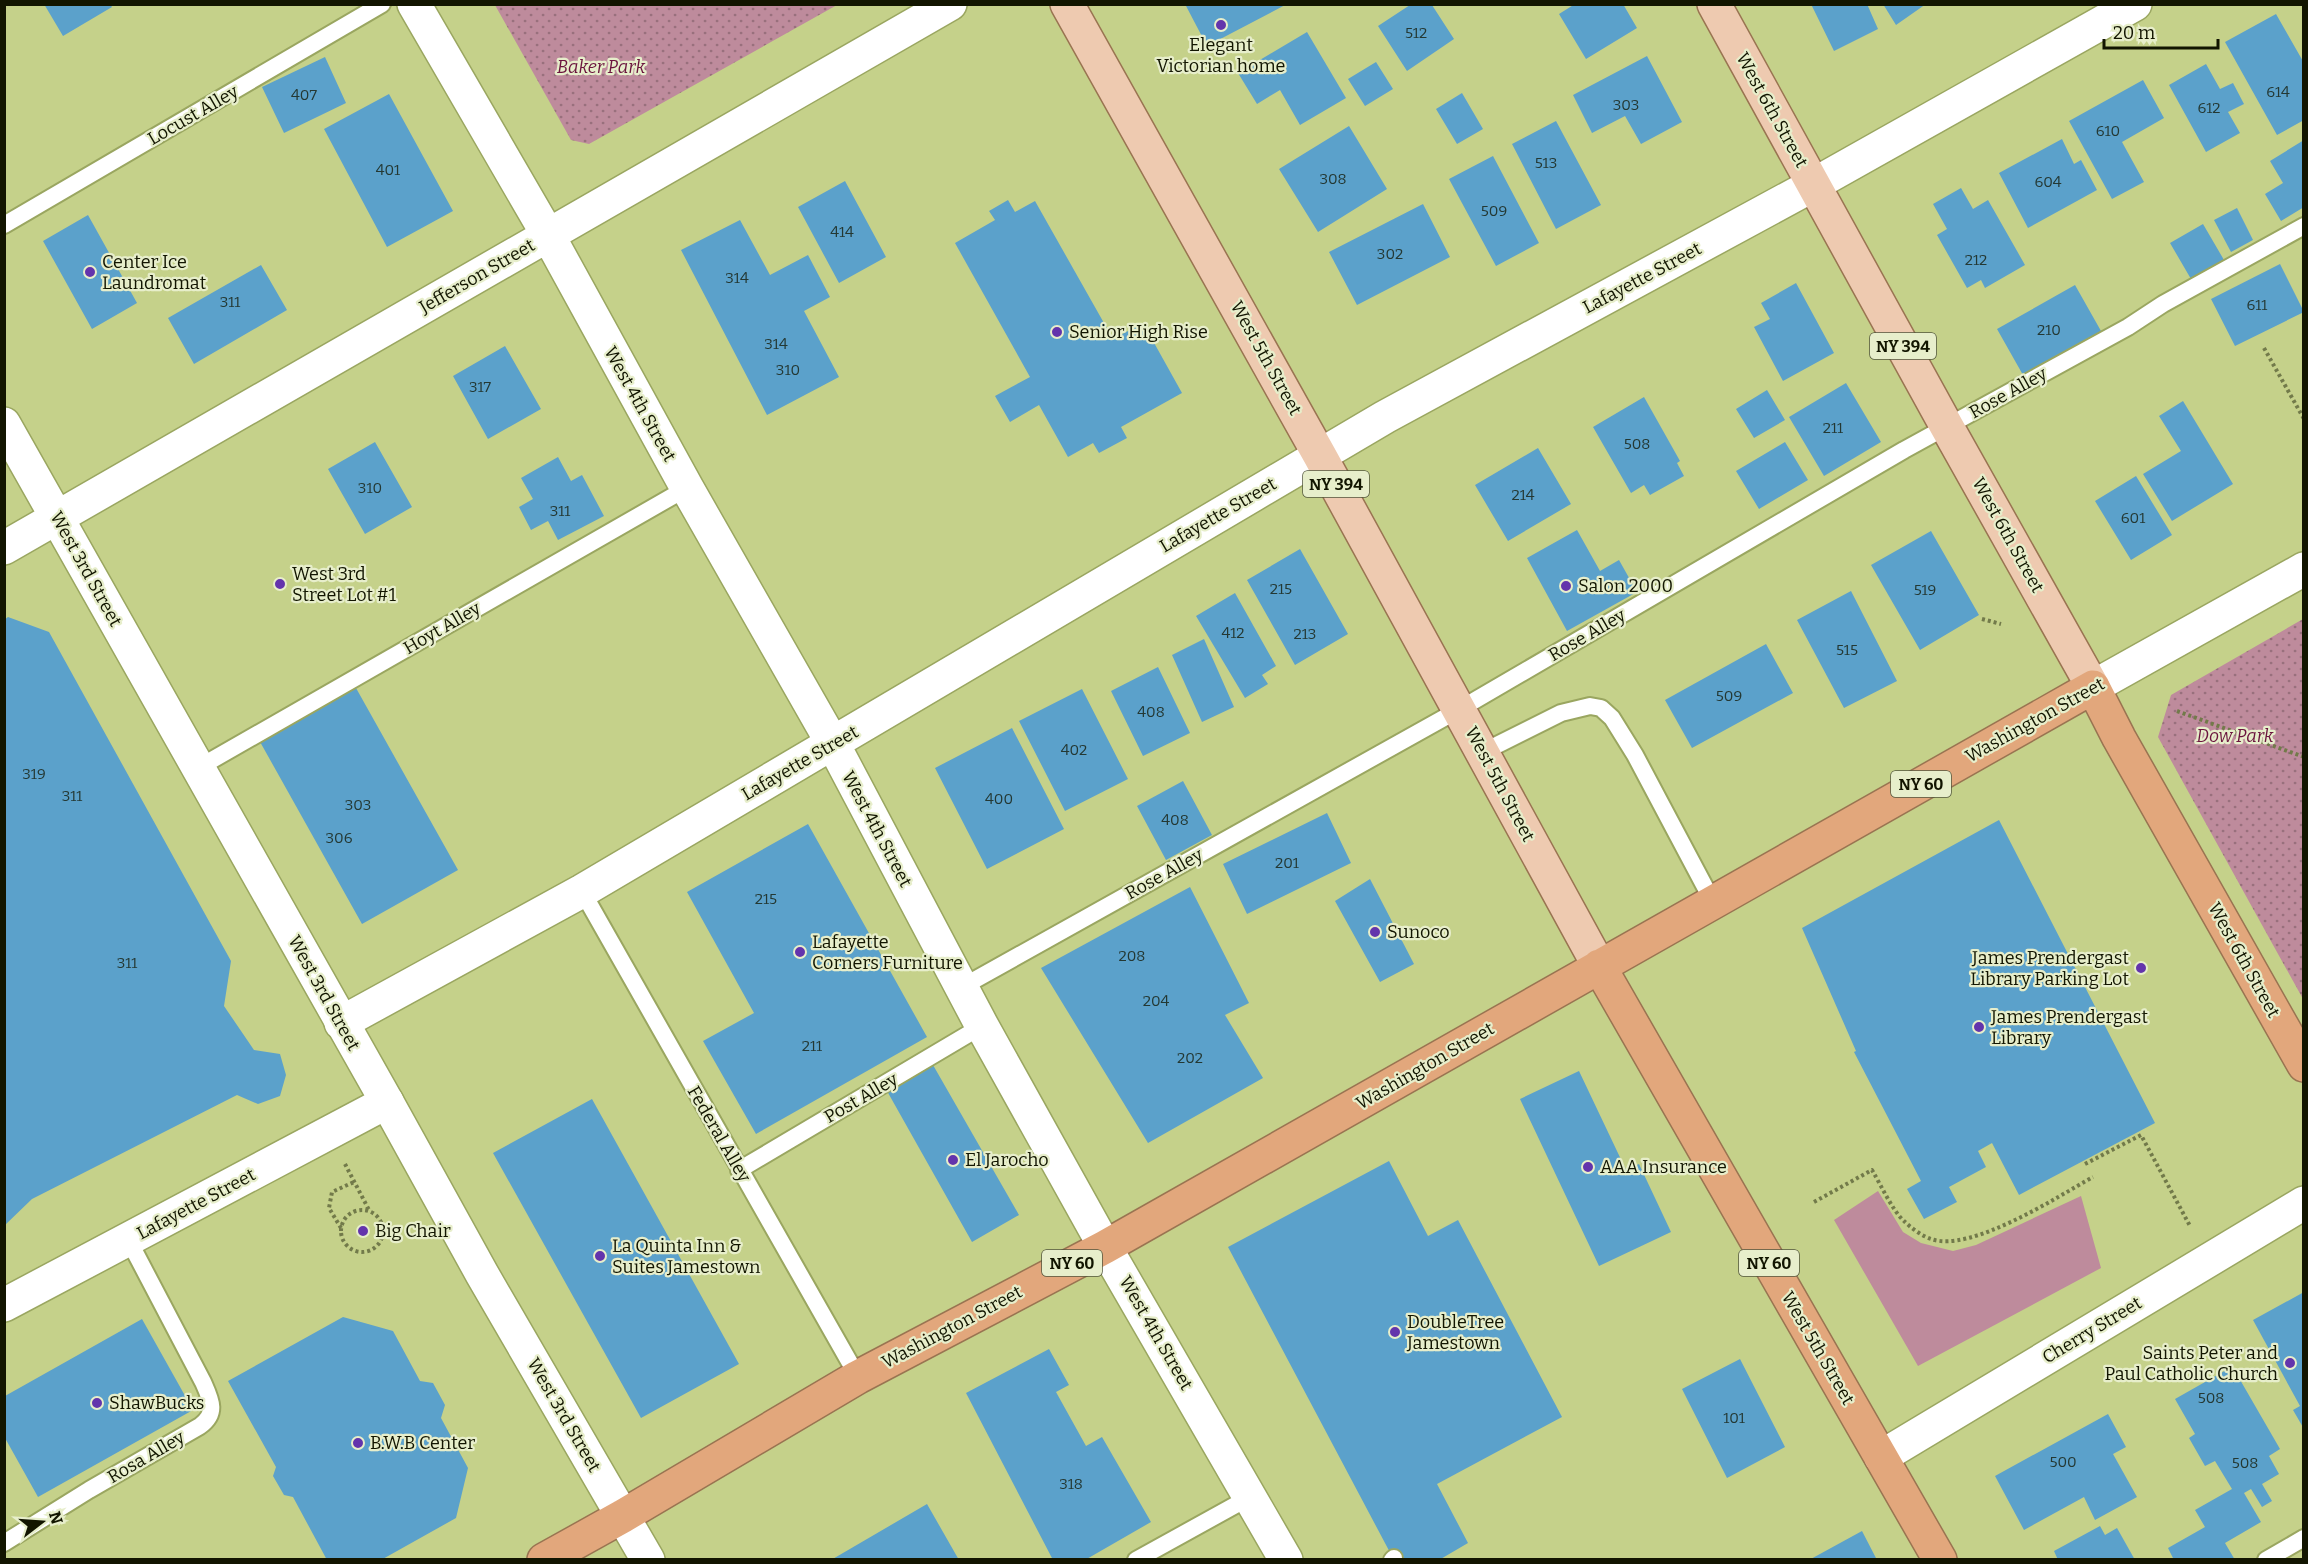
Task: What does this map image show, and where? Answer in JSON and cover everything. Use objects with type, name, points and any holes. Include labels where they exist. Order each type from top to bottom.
[{"type":"highway","name":"Washington Street","points":[[544,1560],[858,1377],[1106,1247],[2093,687]]},
{"type":"highway","name":"West 6th Street","points":[[2093,687],[2119,738],[2304,1065]]},
{"type":"highway","name":"West 5th Street","points":[[1599,966],[1940,1560]]},
{"type":"main road","name":"West 5th Street","points":[[1067,4],[1460,709],[1599,966]]},
{"type":"main road","name":"West 6th Street","points":[[1714,4],[2093,687]]},
{"type":"street","name":"West 4th Street","points":[[414,4],[548,236],[687,488],[833,744],[982,1026],[1286,1560]]},
{"type":"street","name":"Jefferson Street","points":[[4,548],[950,4]]},
{"type":"street","name":"Lafayette Street","points":[[341,1023],[582,891],[1385,417],[1813,185],[2135,4]]},
{"type":"street","name":"West 3rd Street","points":[[4,424],[482,1274],[648,1560]]},
{"type":"street","name":"Washington Street","points":[[2093,687],[2304,569]]},
{"type":"street","name":"Lafayette Street","points":[[4,1305],[387,1102]]},
{"type":"street","name":"Cherry Street","points":[[1881,1457],[2304,1203]]},
{"type":"lane","name":"Locust Alley","points":[[4,225],[382,4]]},
{"type":"lane","name":"Rose Alley","points":[[962,987],[1460,709],[1904,450],[2304,226]]},
{"type":"lane","name":"Hoyt Alley","points":[[198,768],[687,488]]},
{"type":"lane","points":[[1483,752],[1561,713],[1590,706],[1601,708],[1612,718],[1635,755],[1713,902]]},
{"type":"lane","name":"Federal Alley","points":[[582,891],[858,1377]]},
{"type":"lane","name":"Post Alley","points":[[739,1170],[982,1026]]},
{"type":"lane","name":"Rosa Alley","points":[[4,1543],[89,1490],[200,1426],[209,1420],[212,1413],[211,1403],[203,1382],[128,1239]]},
{"type":"lane","points":[[1136,1560],[1250,1497]]},
{"type":"lane","points":[[2265,1560],[2304,1538]]},
{"type":"path","points":[[2264,348],[2304,419]]},
{"type":"path","points":[[1982,619],[2001,624]]},
{"type":"path","points":[[2177,711],[2304,757]]},
{"type":"path","points":[[2085,1164],[2141,1135],[2190,1226]]},
{"type":"path","points":[[340,1155],[370,1212],[379,1219],[382,1225],[383,1232],[378,1244],[367,1252],[354,1251],[343,1242],[341,1228],[329,1208],[332,1192],[354,1182]]},
{"type":"path","points":[[1814,1202],[1872,1170],[1902,1220],[1931,1239],[1955,1241],[1971,1238],[2025,1215],[2093,1177]]},
{"type":"path","points":[[341,1228],[347,1215],[354,1211],[370,1212]]},
{"type":"path","points":[[382,1225],[389,1223]]},
{"type":"green space","name":"Baker Park","points":[[495,5],[837,5],[589,144],[571,140]]},
{"type":"green space","name":"Dow Park","points":[[2303,619],[2303,999],[2158,737],[2171,695]]},
{"type":"green space","points":[[1878,1191],[1903,1232],[1921,1243],[1953,1251],[1976,1245],[2081,1196],[2101,1268],[1918,1366],[1834,1220]]},
{"type":"building","points":[[44,4],[110,4],[112,7],[63,36]]},
{"type":"building","name":"Elegant Victorian home","points":[[1185,4],[1287,4],[1207,46]]},
{"type":"building","points":[[1575,4],[1623,4],[1637,28],[1586,59],[1559,14]]},
{"type":"building","points":[[1811,4],[1867,4],[1878,29],[1834,51]]},
{"type":"building","points":[[1883,4],[1926,4],[1896,25]]},
{"type":"building","points":[[1410,5],[1432,5],[1454,39],[1407,71],[1378,26]]},
{"type":"building","points":[[2276,14],[2304,63],[2304,120],[2277,135],[2225,42]]},
{"type":"building","points":[[1307,32],[1346,98],[1300,125],[1280,90],[1257,104],[1238,73]]},
{"type":"building","points":[[1647,56],[1682,122],[1641,144],[1625,116],[1592,133],[1573,95]]},
{"type":"building","points":[[325,57],[346,103],[284,133],[262,87]]},
{"type":"building","points":[[1376,62],[1393,89],[1365,106],[1348,79]]},
{"type":"building","points":[[2206,64],[2220,89],[2233,83],[2244,104],[2228,112],[2240,133],[2206,152],[2169,85]]},
{"type":"building","points":[[2143,80],[2164,118],[2122,142],[2144,182],[2112,199],[2069,121]]},
{"type":"building","points":[[1462,93],[1483,129],[1457,144],[1436,109]]},
{"type":"building","points":[[389,94],[453,211],[387,247],[324,129]]},
{"type":"building","points":[[1556,121],[1601,205],[1556,229],[1512,144]]},
{"type":"building","points":[[1349,126],[1387,189],[1318,232],[1279,169]]},
{"type":"building","points":[[2062,139],[2074,164],[2081,160],[2097,190],[2028,228],[1999,173]]},
{"type":"building","points":[[2304,140],[2304,207],[2281,221],[2265,194],[2283,183],[2270,161]]},
{"type":"building","points":[[1493,156],[1539,243],[1496,266],[1449,179]]},
{"type":"building","points":[[845,181],[886,257],[839,283],[798,207]]},
{"type":"building","points":[[1961,188],[1973,209],[1988,200],[2025,265],[1985,288],[1981,280],[1967,288],[1937,235],[1947,229],[1933,204]]},
{"type":"building","name":"Senior High Rise","points":[[1008,200],[1015,212],[1035,201],[1113,339],[1143,323],[1182,393],[1121,427],[1127,438],[1099,453],[1093,443],[1068,457],[1039,405],[1010,422],[995,396],[1030,377],[955,243],[995,220],[989,211]]},
{"type":"building","points":[[1423,204],[1450,257],[1357,305],[1329,252]]},
{"type":"building","points":[[2237,208],[2253,240],[2231,252],[2214,220]]},
{"type":"building","name":"Center Ice Laundromat","points":[[88,215],[137,303],[92,329],[43,241]]},
{"type":"building","points":[[740,220],[770,275],[808,255],[830,297],[804,311],[839,377],[767,415],[681,250]]},
{"type":"building","points":[[2203,224],[2224,260],[2191,279],[2170,243]]},
{"type":"building","points":[[2280,264],[2304,312],[2235,346],[2211,299]]},
{"type":"building","points":[[261,265],[287,310],[194,364],[168,318]]},
{"type":"building","points":[[1796,283],[1834,353],[1783,381],[1754,327],[1770,319],[1761,303]]},
{"type":"building","points":[[2075,285],[2101,331],[2023,375],[1997,329]]},
{"type":"building","points":[[505,346],[541,409],[488,439],[453,376]]},
{"type":"building","points":[[1846,383],[1881,442],[1824,476],[1789,417]]},
{"type":"building","points":[[1767,390],[1785,420],[1754,438],[1736,409]]},
{"type":"building","points":[[1644,397],[1680,461],[1677,463],[1684,476],[1650,495],[1644,485],[1631,493],[1593,427]]},
{"type":"building","points":[[2183,401],[2233,484],[2172,521],[2143,474],[2181,451],[2159,416]]},
{"type":"building","points":[[375,442],[412,507],[365,534],[328,469]]},
{"type":"building","points":[[1785,442],[1808,480],[1759,509],[1736,471]]},
{"type":"building","points":[[1538,448],[1571,504],[1508,541],[1475,485]]},
{"type":"building","points":[[558,457],[571,481],[582,475],[604,516],[558,540],[548,521],[531,530],[519,507],[533,499],[521,478]]},
{"type":"building","points":[[2136,476],[2172,535],[2131,560],[2095,501]]},
{"type":"building","points":[[1577,530],[1600,571],[1619,560],[1637,592],[1567,631],[1527,558]]},
{"type":"building","points":[[1931,531],[1979,615],[1920,650],[1871,565]]},
{"type":"building","points":[[1300,549],[1348,634],[1295,665],[1247,580]]},
{"type":"building","points":[[1851,591],[1897,681],[1844,708],[1797,620]]},
{"type":"building","points":[[1235,593],[1276,666],[1262,675],[1268,684],[1245,698],[1196,616]]},
{"type":"building","points":[[8,617],[49,632],[231,961],[224,1006],[254,1050],[280,1054],[286,1075],[280,1096],[258,1104],[237,1095],[32,1199],[4,1226],[4,620]]},
{"type":"building","points":[[1204,639],[1234,707],[1202,722],[1172,655]]},
{"type":"building","points":[[1766,644],[1793,693],[1692,748],[1665,700]]},
{"type":"building","points":[[1158,667],[1190,733],[1143,756],[1111,691]]},
{"type":"building","points":[[356,688],[458,870],[362,924],[259,740]]},
{"type":"building","points":[[1082,689],[1128,779],[1065,811],[1019,721]]},
{"type":"building","points":[[1012,728],[1064,829],[987,869],[935,768]]},
{"type":"building","points":[[1183,781],[1212,835],[1166,860],[1137,806]]},
{"type":"building","points":[[1327,813],[1351,863],[1247,914],[1223,864]]},
{"type":"building","points":[[1999,820],[2155,1123],[2019,1195],[1992,1143],[1978,1151],[1986,1167],[1949,1187],[1957,1202],[1924,1219],[1907,1189],[1921,1181],[1854,1052],[1856,1051],[1802,928]]},
{"type":"building","name":"Lafayette Corners Furniture","points":[[808,824],[927,1037],[756,1134],[703,1041],[754,1013],[687,892]]},
{"type":"building","name":"Sunoco","points":[[1370,879],[1414,964],[1380,982],[1335,901]]},
{"type":"building","points":[[1190,887],[1249,1003],[1225,1015],[1263,1078],[1148,1143],[1041,968]]},
{"type":"building","points":[[933,1065],[1019,1215],[972,1242],[887,1091]]},
{"type":"building","name":"AAA Insurance","points":[[1579,1071],[1626,1170],[1639,1164],[1671,1232],[1599,1266],[1520,1099]]},
{"type":"building","points":[[592,1099],[739,1364],[641,1418],[493,1153]]},
{"type":"building","name":"DoubleTree Jamestown","points":[[1389,1161],[1428,1236],[1458,1220],[1562,1417],[1437,1484],[1468,1543],[1439,1560],[1394,1560],[1228,1247]]},
{"type":"building","name":"Saints Peter and Paul Catholic Church","points":[[2304,1292],[2304,1429],[2293,1410],[2300,1406],[2253,1320]]},
{"type":"building","name":"B.W.B Center","points":[[343,1317],[393,1331],[420,1381],[433,1383],[445,1405],[441,1418],[468,1468],[456,1518],[381,1560],[327,1560],[293,1497],[284,1495],[273,1476],[276,1467],[228,1381]]},
{"type":"building","name":"ShawBucks","points":[[142,1319],[193,1410],[38,1497],[5,1438],[5,1396]]},
{"type":"building","points":[[1049,1349],[1069,1385],[1056,1392],[1086,1446],[1102,1437],[1151,1522],[1085,1560],[1053,1560],[966,1393]]},
{"type":"building","points":[[1740,1359],[1785,1447],[1727,1478],[1682,1389]]},
{"type":"building","points":[[2228,1369],[2234,1381],[2239,1378],[2280,1449],[2269,1456],[2279,1474],[2262,1484],[2272,1501],[2262,1507],[2251,1489],[2244,1493],[2261,1522],[2225,1543],[2235,1560],[2174,1560],[2168,1548],[2205,1527],[2195,1510],[2232,1489],[2215,1461],[2205,1466],[2189,1438],[2195,1434],[2175,1399]]},
{"type":"building","points":[[2108,1414],[2126,1447],[2113,1454],[2137,1497],[2095,1520],[2084,1497],[2024,1530],[1995,1476]]},
{"type":"building","points":[[927,1504],[959,1560],[831,1560]]},
{"type":"building","points":[[2100,1526],[2105,1535],[2117,1528],[2135,1560],[2058,1560],[2054,1551]]},
{"type":"building","points":[[1862,1531],[1877,1560],[1809,1560]]},
{"type":"place","name":"Elegant Victorian home","points":[[1221,25]]},
{"type":"place","name":"Center Ice Laundromat","points":[[90,272]]},
{"type":"place","name":"Senior High Rise","points":[[1057,332]]},
{"type":"place","name":"West 3rd Street Lot #1","points":[[280,584]]},
{"type":"place","name":"Salon 2000","points":[[1566,586]]},
{"type":"place","name":"Sunoco","points":[[1375,932]]},
{"type":"place","name":"Lafayette Corners Furniture","points":[[800,952]]},
{"type":"place","name":"James Prendergast Library Parking Lot","points":[[2141,968]]},
{"type":"place","name":"James Prendergast Library","points":[[1979,1027]]},
{"type":"place","name":"El Jarocho","points":[[953,1160]]},
{"type":"place","name":"AAA Insurance","points":[[1588,1167]]},
{"type":"place","name":"Big Chair","points":[[363,1231]]},
{"type":"place","name":"La Quinta Inn & Suites Jamestown","points":[[600,1256]]},
{"type":"place","name":"DoubleTree Jamestown","points":[[1395,1332]]},
{"type":"place","name":"Saints Peter and Paul Catholic Church","points":[[2290,1363]]},
{"type":"place","name":"ShawBucks","points":[[97,1403]]},
{"type":"place","name":"B.W.B Center","points":[[358,1443]]}]
